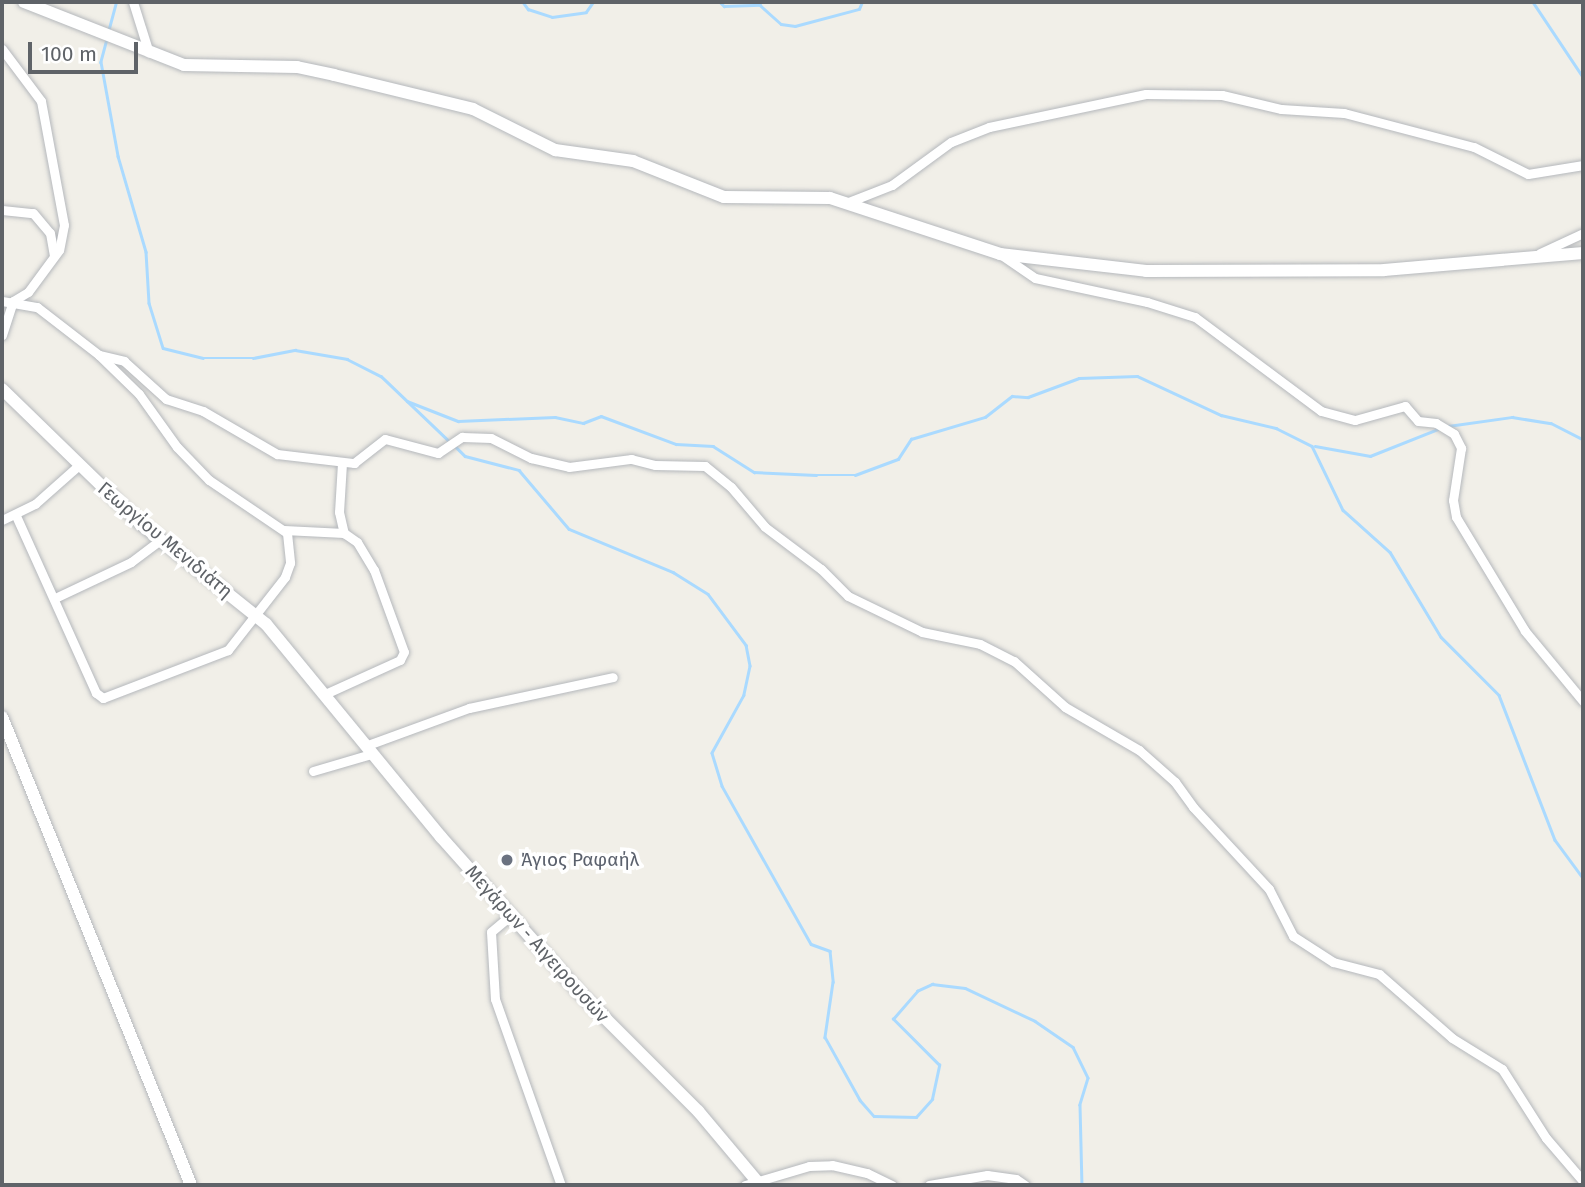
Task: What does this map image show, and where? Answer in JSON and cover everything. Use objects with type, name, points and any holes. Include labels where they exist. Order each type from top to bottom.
[{"type":"street","points":[[24,2],[131,47],[194,67],[298,67],[431,98],[493,117],[555,150],[633,161],[724,197],[802,196],[846,204],[1000,254],[1146,271],[1384,270],[1540,253],[1583,253]]},
{"type":"street","points":[[133,2],[149,52]]},
{"type":"street","points":[[2,49],[41,101],[64,225],[54,256],[28,292],[13,301],[2,335]]},
{"type":"street","points":[[846,204],[892,185],[951,142],[989,127],[1146,94],[1222,95],[1281,108],[1343,113],[1457,142],[1528,174],[1583,165]]},
{"type":"street","points":[[2,210],[33,214],[50,233],[54,256]]},
{"type":"street","points":[[1540,253],[1583,233]]},
{"type":"street","points":[[1000,254],[1035,278],[1195,317],[1321,411],[1355,420],[1405,406],[1418,421],[1436,423],[1454,434],[1461,448],[1453,500],[1456,517],[1525,631],[1583,701]]},
{"type":"street","points":[[2,301],[13,301],[50,314],[99,355],[139,394],[177,447],[211,482],[284,530],[291,543],[288,570],[228,650],[103,698],[96,693],[15,514]]},
{"type":"street","points":[[99,355],[124,361],[166,399],[207,413],[266,450],[342,463],[363,461],[386,439],[438,453],[462,437],[491,438],[531,458],[569,467],[631,459],[655,465],[705,466],[731,487],[765,527],[821,569],[848,596],[922,632],[980,644],[1014,661],[1065,707],[1139,750],[1175,782],[1189,803],[1269,889],[1293,936],[1333,962],[1379,974],[1452,1038],[1502,1069],[1546,1138],[1583,1181]]},
{"type":"street","name":"Γεωργίου Μενιδιάτη","points":[[2,389],[160,540],[279,638],[325,694]]},
{"type":"street","points":[[325,694],[400,660],[404,652],[367,556],[344,533],[339,512],[342,463]]},
{"type":"street","points":[[2,520],[45,497],[79,465]]},
{"type":"street","points":[[284,530],[344,533]]},
{"type":"street","points":[[55,598],[131,562],[160,540]]},
{"type":"street","points":[[313,771],[469,708],[612,677]]},
{"type":"street","name":"Μεγάρων - Αιγειρουσών","points":[[325,694],[368,750],[510,915],[603,1017],[706,1120],[754,1185]]},
{"type":"street","points":[[2,717],[191,1185]]},
{"type":"street","points":[[510,915],[491,932],[495,999],[561,1185]]},
{"type":"street","points":[[754,1185],[809,1166],[832,1165],[867,1173],[892,1185]]},
{"type":"street","points":[[929,1185],[987,1175],[1016,1179],[1025,1185]]},
{"type":"waterway","points":[[108,32],[116,2]]},
{"type":"waterway","points":[[523,2],[528,9],[552,17],[586,12],[593,2]]},
{"type":"waterway","points":[[720,2],[724,6],[760,5],[781,24],[795,26],[859,9],[862,2]]},
{"type":"waterway","points":[[1533,2],[1583,77]]},
{"type":"waterway","points":[[107,39],[101,62],[118,156],[146,252],[149,303],[163,348],[203,358],[253,358],[295,350],[347,359],[381,376],[450,442]]},
{"type":"waterway","points":[[407,401],[458,421],[555,417],[583,423],[601,416],[676,444],[713,446],[754,472],[816,475],[855,475],[898,459],[911,439],[985,417],[1012,396],[1028,397],[1079,378],[1137,376],[1221,415],[1276,428],[1312,446],[1343,510],[1390,552],[1441,637],[1499,695],[1555,840],[1583,878]]},
{"type":"waterway","points":[[1448,426],[1512,417],[1551,423],[1583,439]]},
{"type":"waterway","points":[[1315,446],[1370,456],[1438,429]]},
{"type":"waterway","points":[[455,446],[465,456],[519,470],[569,529],[673,572],[708,594],[746,645],[750,666],[744,695],[712,753],[722,786],[811,944],[830,951],[833,982],[825,1037],[860,1100],[874,1116],[916,1117],[932,1099],[939,1065],[893,1019],[917,991],[932,984],[965,988],[1035,1021],[1073,1047],[1088,1078],[1080,1105],[1082,1185]]},
{"type":"place","name":"Άγιος Ραφαήλ","points":[[507,860]]}]
